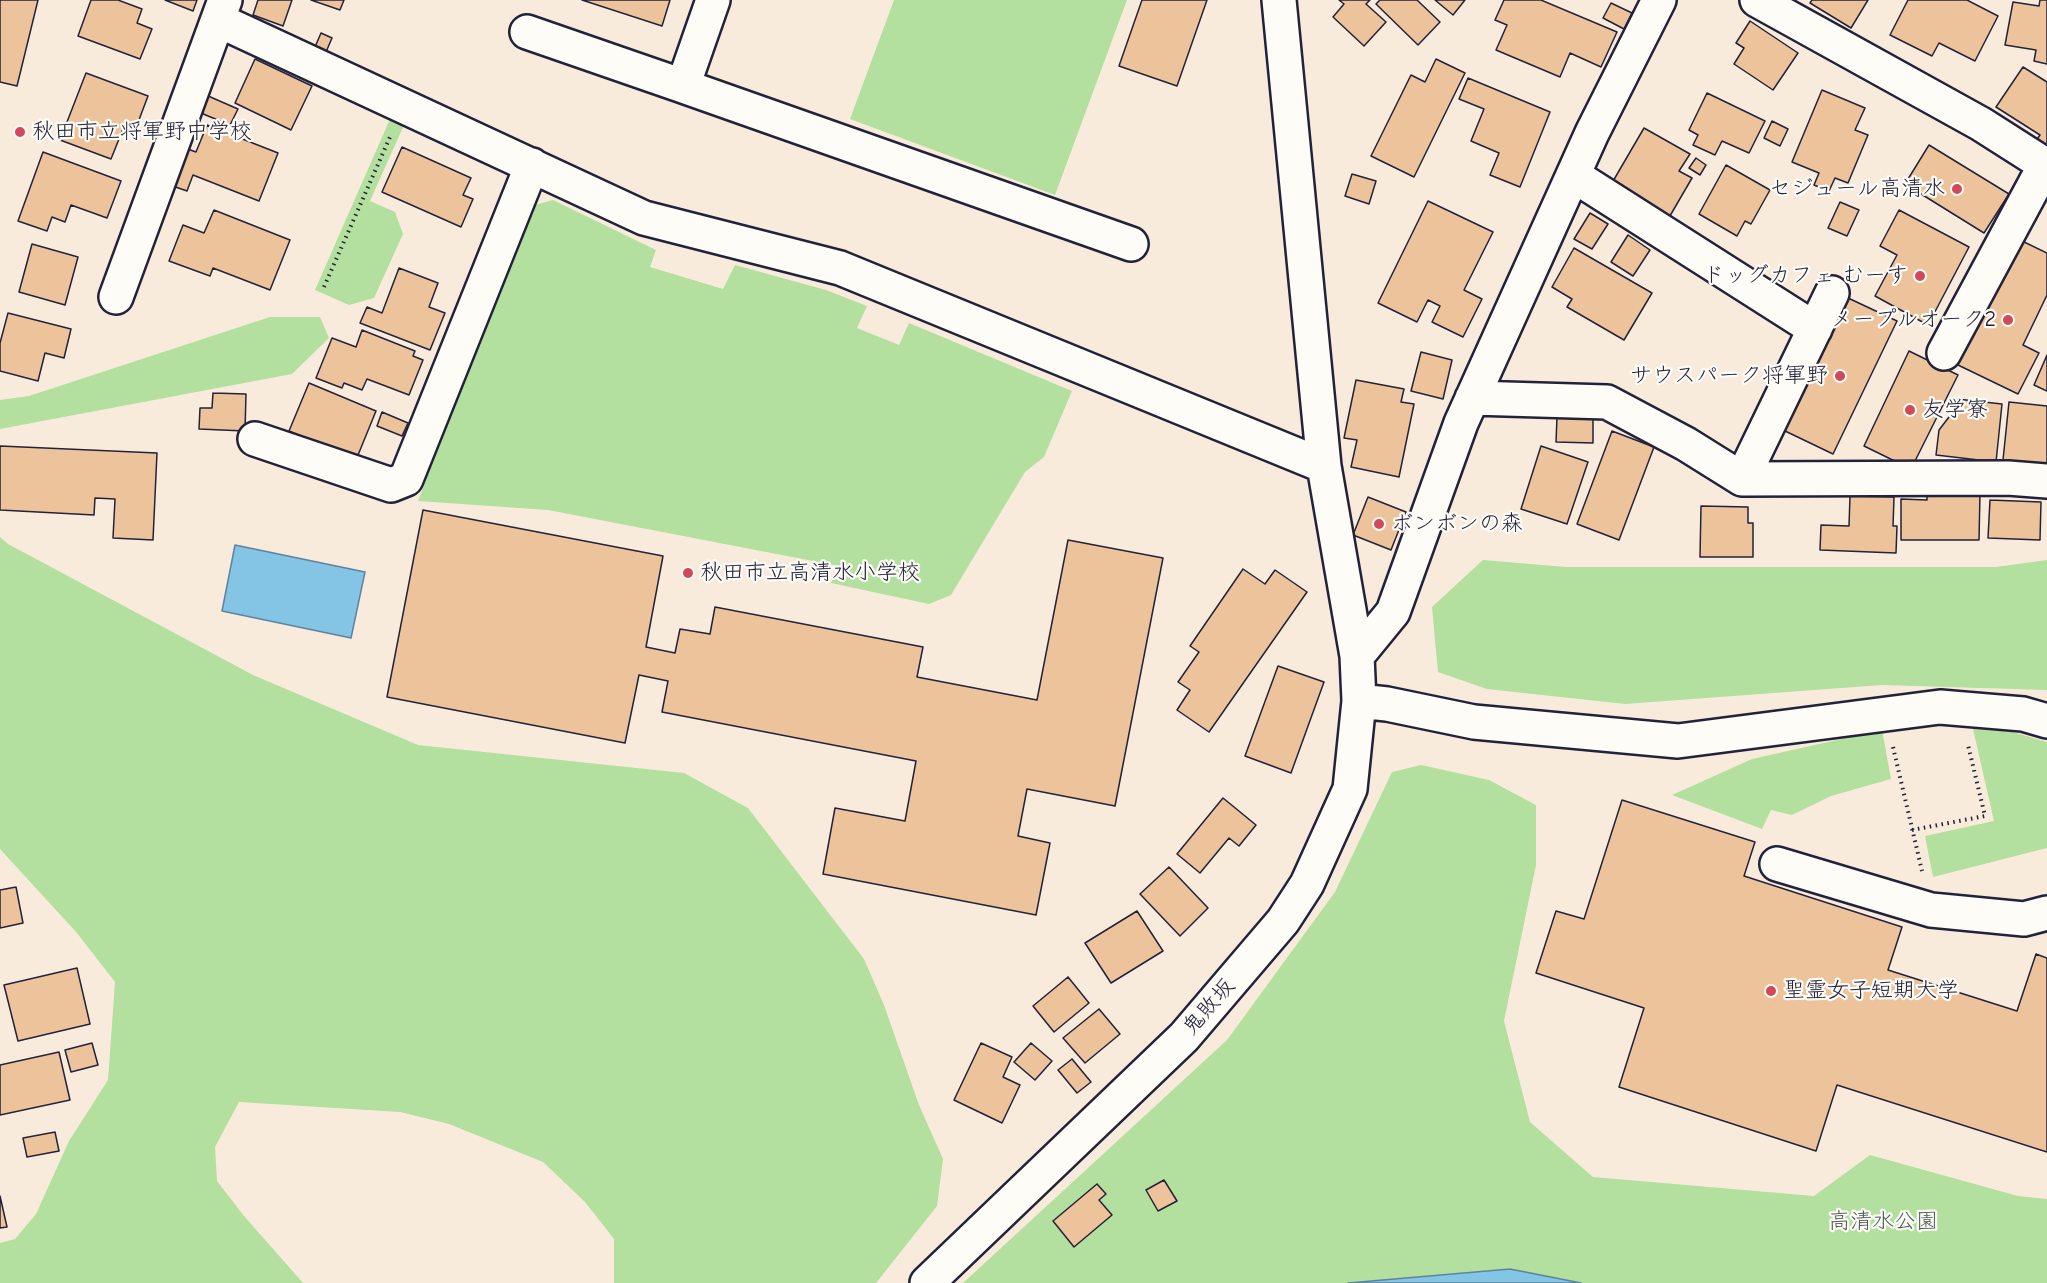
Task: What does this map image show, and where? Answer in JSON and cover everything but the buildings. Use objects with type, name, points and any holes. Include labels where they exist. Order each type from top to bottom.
[{"type":"street","points":[[682,86],[713,0]]},
{"type":"street","name":"鬼敗坂","points":[[927,1283],[1184,1037],[1283,921],[1307,884],[1350,789],[1359,701],[1356,657],[1324,466],[1279,0]]},
{"type":"street","points":[[1356,657],[1393,612],[1461,423],[1592,133],[1659,0]]},
{"type":"street","points":[[1756,0],[1981,124],[2046,166],[1944,353]]},
{"type":"street","points":[[116,297],[221,10],[532,165],[644,218],[840,268],[1324,466]]},
{"type":"street","points":[[527,32],[1131,244]]},
{"type":"street","points":[[255,438],[391,484],[406,479],[532,165]]},
{"type":"street","points":[[1573,175],[1815,329]]},
{"type":"street","points":[[1742,479],[1832,293]]},
{"type":"street","points":[[1472,398],[1606,402],[1686,444],[1742,479],[2008,478],[2047,481]]},
{"type":"street","points":[[1359,701],[1387,704],[1474,722],[1678,741],[1940,707],[2023,714],[2047,721]]},
{"type":"street","points":[[1777,864],[1931,910],[2024,919],[2047,913]]},
{"type":"path","points":[[324,287],[391,134]]},
{"type":"path","points":[[1912,830],[1985,816],[1974,768]]},
{"type":"path","points":[[1900,779],[1931,910]]},
{"type":"green space","points":[[894,0],[1127,0],[1055,195],[850,119]]},
{"type":"green space","points":[[390,119],[404,125],[370,201],[395,212],[403,234],[374,298],[349,305],[315,290]]},
{"type":"green space","points":[[553,200],[656,250],[650,267],[723,289],[735,265],[826,290],[867,306],[857,328],[899,345],[909,323],[1072,391],[1044,457],[1025,472],[951,595],[929,604],[831,583],[839,566],[548,510],[418,501],[528,207]]},
{"type":"green space","points":[[270,317],[320,317],[329,338],[292,374],[0,429],[0,400],[29,396]]},
{"type":"green space","points":[[0,537],[8,544],[253,675],[418,745],[684,773],[748,808],[864,959],[884,1005],[919,1105],[943,1159],[937,1206],[876,1283],[614,1283],[614,1239],[585,1202],[543,1162],[449,1124],[400,1112],[239,1102],[215,1147],[217,1181],[244,1216],[303,1283],[0,1283],[0,1243],[15,1239],[36,1214],[69,1141],[108,1080],[115,982],[77,933],[0,849]]},
{"type":"green space","points":[[1483,560],[1566,567],[1996,567],[2047,560],[2047,690],[1882,685],[1625,704],[1487,689],[1438,672],[1432,607]]},
{"type":"green space","points":[[1973,729],[2013,732],[2047,742],[2047,848],[1933,877],[1925,836],[1994,821]]},
{"type":"green space","points":[[1882,730],[1891,779],[1831,796],[1792,815],[1771,810],[1762,829],[1672,795],[1752,759]]},
{"type":"green space","name":"高清水公園","points":[[1421,765],[1489,780],[1536,805],[1536,865],[1504,1021],[1530,1122],[1593,1177],[1814,1196],[1870,1155],[2018,1196],[2047,1199],[2047,1283],[963,1283],[1227,1040],[1335,892],[1392,772]]},
{"type":"water","points":[[235,545],[365,572],[351,638],[222,611]]},
{"type":"water","points":[[1510,1269],[1581,1283],[1348,1283]]},
{"type":"place","name":"秋田市立将軍野中学校","points":[[20,132]]},
{"type":"place","name":"セジュール高清水","points":[[1957,189]]},
{"type":"place","name":"ドッグカフェ むーす","points":[[1920,276]]},
{"type":"place","name":"メープルオーク2","points":[[2008,320]]},
{"type":"place","name":"サウスパーク将軍野","points":[[1840,376]]},
{"type":"place","name":"友学寮","points":[[1910,410]]},
{"type":"place","name":"ボンボンの森","points":[[1379,524]]},
{"type":"place","name":"秋田市立高清水小学校","points":[[688,573]]},
{"type":"place","name":"聖霊女子短期大学","points":[[1771,991]]}]
